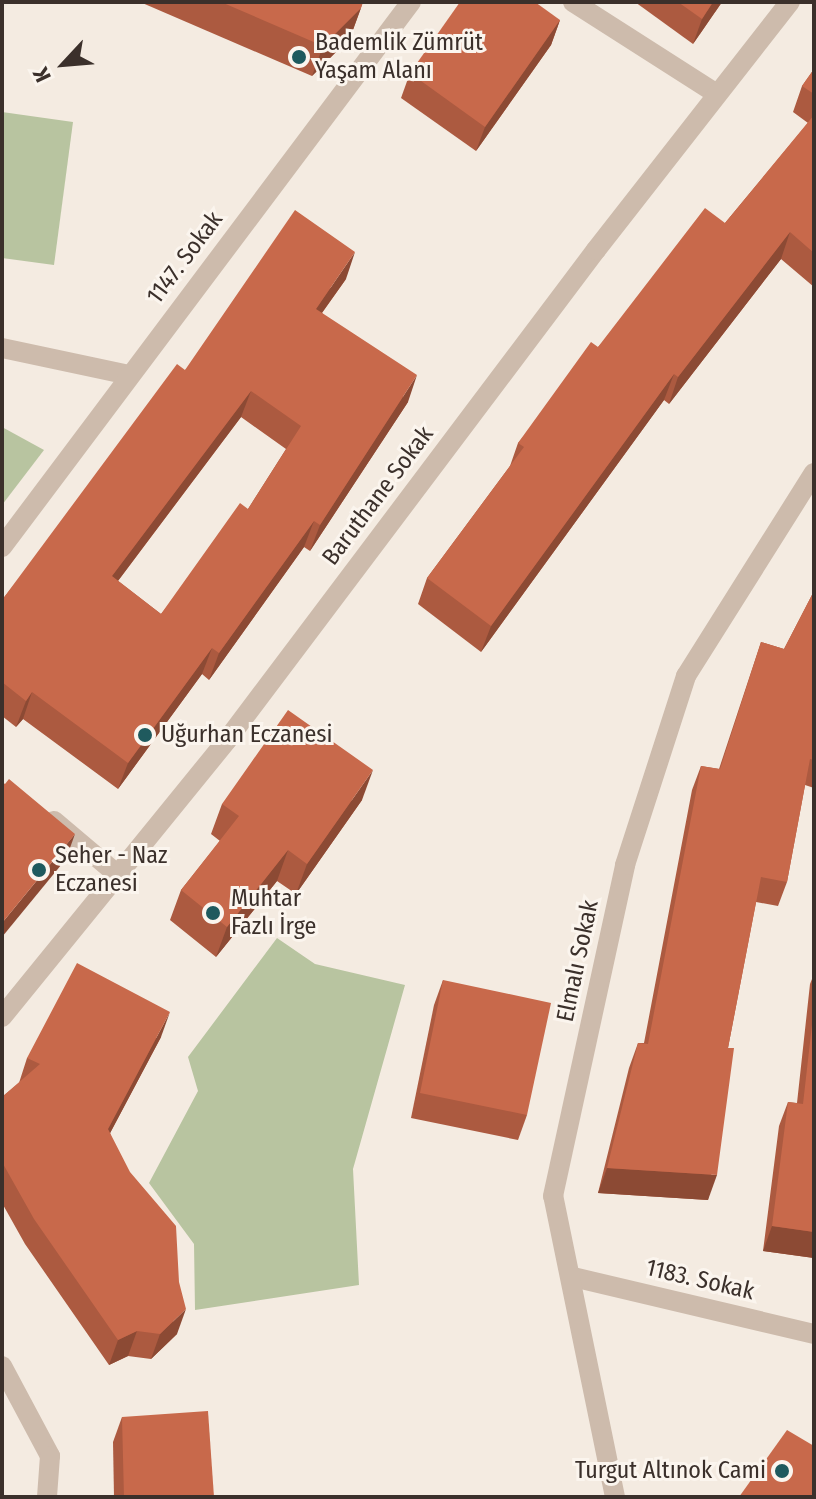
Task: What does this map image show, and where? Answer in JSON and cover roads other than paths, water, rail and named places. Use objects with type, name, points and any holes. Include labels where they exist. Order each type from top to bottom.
[{"type":"street","name":"1147. Sokak","points":[[2,547],[411,2]]},
{"type":"street","points":[[573,2],[717,94]]},
{"type":"street","name":"Baruthane Sokak","points":[[2,1017],[227,740],[790,2]]},
{"type":"street","points":[[2,348],[129,375]]},
{"type":"street","name":"Elmalı Sokak","points":[[615,1497],[573,1277],[553,1196],[625,865],[686,676],[814,473]]},
{"type":"street","points":[[37,807],[118,875]]},
{"type":"street","name":"1183. Sokak","points":[[573,1277],[814,1334]]},
{"type":"street","points":[[2,1366],[50,1456],[47,1497]]},
{"type":"place","name":"Bademlik Zümrüt Yaşam Alanı","points":[[299,57]]},
{"type":"place","name":"Uğurhan Eczanesi","points":[[145,735]]},
{"type":"place","name":"Seher - Naz Eczanesi","points":[[39,870]]},
{"type":"place","name":"Muhtar Fazlı İrge","points":[[213,913]]},
{"type":"place","name":"Turgut Altınok Cami","points":[[782,1471]]}]
